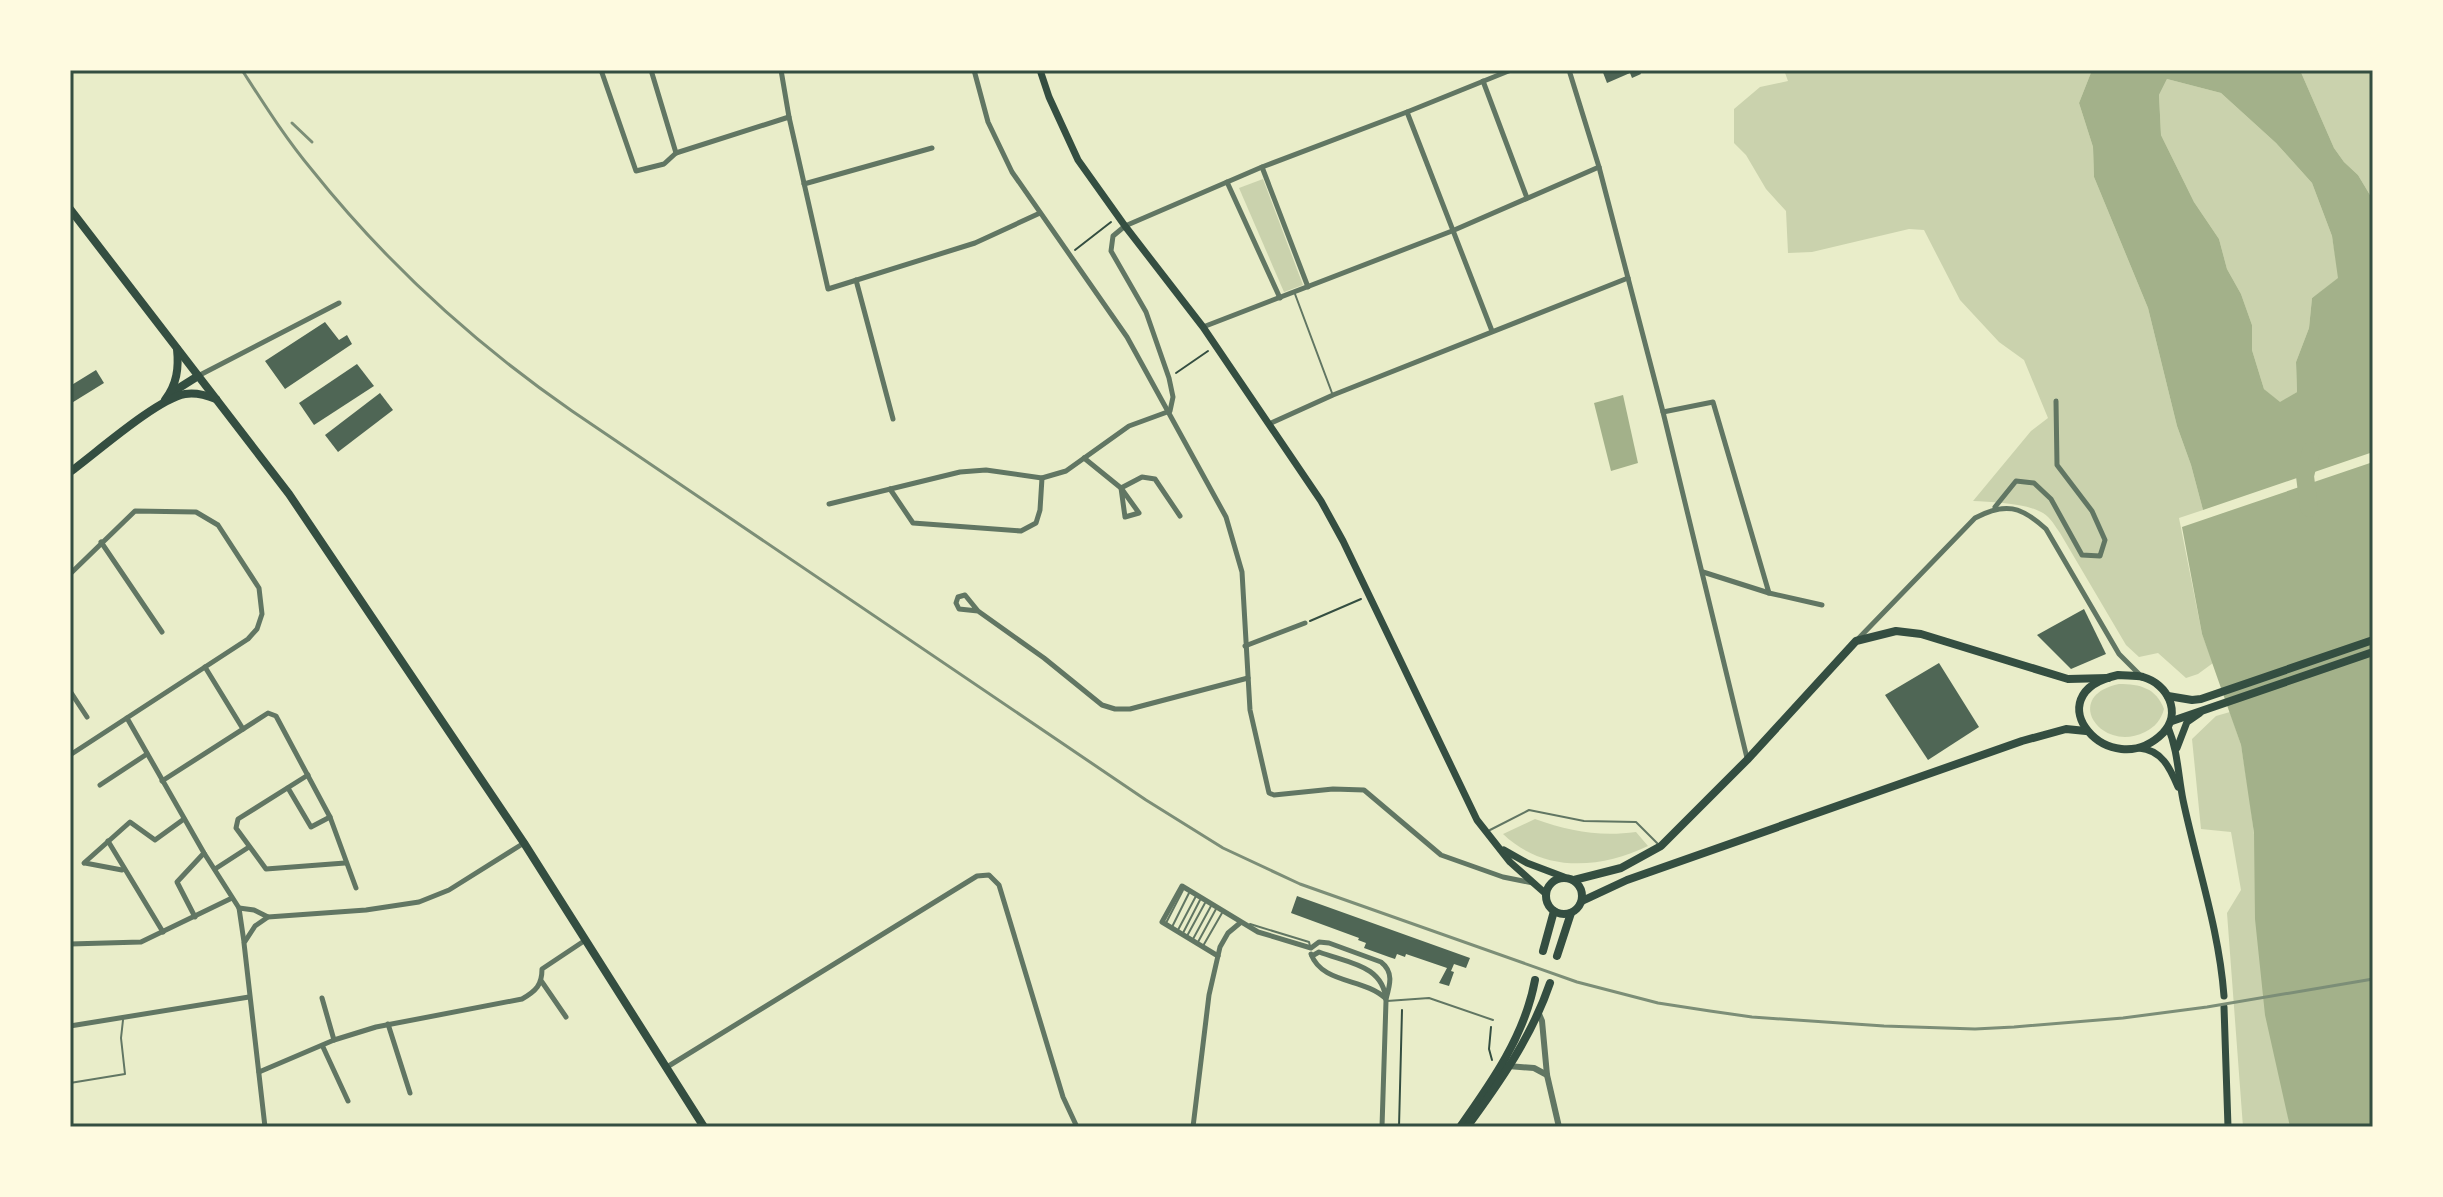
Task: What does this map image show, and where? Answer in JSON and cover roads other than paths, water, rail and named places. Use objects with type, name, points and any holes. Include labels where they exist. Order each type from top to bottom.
[{"type":"main road","points":[[1040,70],[1078,160],[1203,327],[1321,501],[1477,820],[1498,847],[1546,894]]},
{"type":"main road","points":[[70,209],[289,494],[524,843],[704,1127]]},
{"type":"main road","points":[[168,397],[179,366],[177,347]]},
{"type":"main road","points":[[70,472],[198,376]]},
{"type":"main road","points":[[168,397],[203,394],[216,399]]},
{"type":"main road","points":[[1571,913],[1554,911],[1548,904],[1546,894],[1551,882],[1621,868],[1661,846],[1747,760],[1856,641],[1896,631],[1921,634],[2068,679],[2108,678]]},
{"type":"main road","points":[[2167,696],[2201,699],[2373,640]]},
{"type":"main road","points":[[2137,748],[2151,742],[2170,724],[2205,709],[2373,652]]},
{"type":"main road","points":[[2183,798],[2169,765],[2154,752],[2108,747],[2086,731],[2079,718],[2080,702],[2086,691],[2097,682],[2118,675],[2151,680],[2167,696],[2173,710],[2170,724],[2183,798],[2221,960],[2224,996]]},
{"type":"main road","points":[[2177,750],[2187,722],[2205,709]]},
{"type":"main road","points":[[1557,956],[1571,913],[1582,901],[1627,880],[2032,737],[2066,729],[2086,731]]},
{"type":"main road","points":[[1498,847],[1527,863],[1569,878],[1581,888],[1582,901]]},
{"type":"main road","points":[[1543,951],[1554,911]]},
{"type":"main road","points":[[1460,1127],[1496,1073],[1523,1022],[1535,980]]},
{"type":"main road","points":[[1467,1127],[1539,1014],[1550,983]]},
{"type":"main road","points":[[2224,1007],[2228,1127]]},
{"type":"street","points":[[601,70],[636,171],[664,164],[676,153],[789,117]]},
{"type":"street","points":[[651,70],[676,153]]},
{"type":"street","points":[[781,70],[828,289],[975,243],[1040,213]]},
{"type":"street","points":[[974,70],[988,122],[1012,172],[1127,337],[1226,517],[1242,572],[1250,710],[1269,793],[1364,790],[1441,855],[1503,877],[1533,883]]},
{"type":"street","points":[[1170,411],[1173,397],[1169,378],[1146,312],[1111,251],[1113,236],[1125,226],[1262,167],[1511,70]]},
{"type":"street","points":[[1569,70],[1599,167],[1663,412],[1747,760]]},
{"type":"street","points":[[1483,81],[1527,198]]},
{"type":"street","points":[[1407,112],[1492,331]]},
{"type":"street","points":[[804,184],[932,148]]},
{"type":"street","points":[[1262,167],[1308,287]]},
{"type":"street","points":[[1203,327],[1452,231],[1599,167]]},
{"type":"street","points":[[1227,182],[1280,298]]},
{"type":"street","points":[[1269,424],[1333,395],[1628,278]]},
{"type":"street","points":[[856,280],[893,419]]},
{"type":"street","points":[[198,376],[339,303]]},
{"type":"street","points":[[1856,641],[1957,535],[1975,518],[1994,508],[2016,481],[2034,483],[2051,499],[2082,555],[2100,556],[2105,540],[2092,511],[2057,465],[2056,401]]},
{"type":"street","points":[[1663,412],[1713,402],[1769,593]]},
{"type":"street","points":[[829,504],[960,472],[986,470],[1042,478],[1066,471],[1129,426],[1170,411]]},
{"type":"street","points":[[70,466],[91,457]]},
{"type":"street","points":[[1084,458],[1121,488],[1139,513],[1125,517],[1121,488]]},
{"type":"street","points":[[1121,488],[1142,477],[1155,479],[1180,516]]},
{"type":"street","points":[[890,489],[913,523],[1021,531],[1036,523],[1042,478]]},
{"type":"street","points":[[1994,508],[2030,515],[2046,529],[2119,654],[2142,677]]},
{"type":"street","points":[[70,574],[135,511],[196,512],[218,525],[259,588],[262,614],[257,629],[248,639],[70,755]]},
{"type":"street","points":[[101,542],[162,632]]},
{"type":"street","points":[[1702,571],[1769,593],[1822,605]]},
{"type":"street","points":[[978,611],[1044,658],[1102,705],[1115,709],[1130,709],[1248,678]]},
{"type":"street","points":[[1245,644],[1305,623]]},
{"type":"street","points":[[205,667],[243,729]]},
{"type":"street","points":[[70,691],[87,717]]},
{"type":"street","points":[[162,781],[268,713],[276,716],[330,817],[356,888]]},
{"type":"street","points":[[127,718],[239,908],[265,1127]]},
{"type":"street","points":[[100,785],[147,754]]},
{"type":"street","points":[[308,775],[238,819],[236,828],[266,869],[346,863]]},
{"type":"street","points":[[288,788],[311,827],[330,817]]},
{"type":"street","points":[[123,870],[84,863],[130,822],[155,840],[184,819]]},
{"type":"street","points":[[108,841],[163,932]]},
{"type":"street","points":[[244,943],[255,926],[268,917],[366,910],[419,902],[449,890],[524,843]]},
{"type":"street","points":[[215,869],[249,847]]},
{"type":"street","points":[[195,917],[177,882],[204,853]]},
{"type":"street","points":[[667,1067],[977,876],[989,875],[999,885],[1074,1126]]},
{"type":"street","points":[[1218,956],[1162,922],[1182,886],[1258,932],[1311,948]]},
{"type":"street","points":[[70,944],[141,942],[232,898]]},
{"type":"street","points":[[239,908],[254,910],[268,917]]},
{"type":"street","points":[[1193,1127],[1209,995],[1220,947],[1228,933],[1240,923]]},
{"type":"street","points":[[566,1017],[542,982],[542,969],[584,941]]},
{"type":"street","points":[[1311,948],[1324,942],[1381,962],[1391,977],[1386,1000]]},
{"type":"street","points":[[1311,948],[1312,956],[1324,972],[1373,989],[1386,1000]]},
{"type":"street","points":[[1312,956],[1319,952],[1371,971],[1384,985],[1382,1127]]},
{"type":"street","points":[[259,1072],[334,1040],[388,1024],[522,999],[534,993],[542,982]]},
{"type":"street","points":[[70,1026],[249,997]]},
{"type":"street","points":[[322,998],[334,1040]]},
{"type":"street","points":[[1539,1014],[1547,1075],[1559,1127]]},
{"type":"street","points":[[388,1024],[410,1093]]},
{"type":"street","points":[[323,1047],[348,1101]]},
{"type":"street","points":[[1508,1066],[1534,1068],[1547,1075]]},
{"type":"lane","points":[[1294,293],[1333,395]]},
{"type":"lane","points":[[1485,832],[1529,810],[1584,821],[1636,822],[1661,846]]},
{"type":"lane","points":[[1187,937],[1204,900]]},
{"type":"lane","points":[[1187,937],[1204,900]]},
{"type":"lane","points":[[1187,937],[1204,900]]},
{"type":"lane","points":[[1187,937],[1204,900]]},
{"type":"lane","points":[[1187,937],[1204,900]]},
{"type":"lane","points":[[1386,1000],[1429,998],[1493,1020]]},
{"type":"lane","points":[[70,1083],[125,1074],[121,1038],[124,1018]]},
{"type":"waterway","points":[[2309,508],[2305,476],[2311,451]]},
{"type":"railway","points":[[242,70],[302,158],[370,238],[466,330],[536,385],[1146,800],[1223,848],[1300,884],[1577,982],[1658,1003],[1752,1017],[1884,1026],[2014,1027],[2207,1007],[2373,979]]},
{"type":"railway","points":[[292,123],[312,142]]}]
